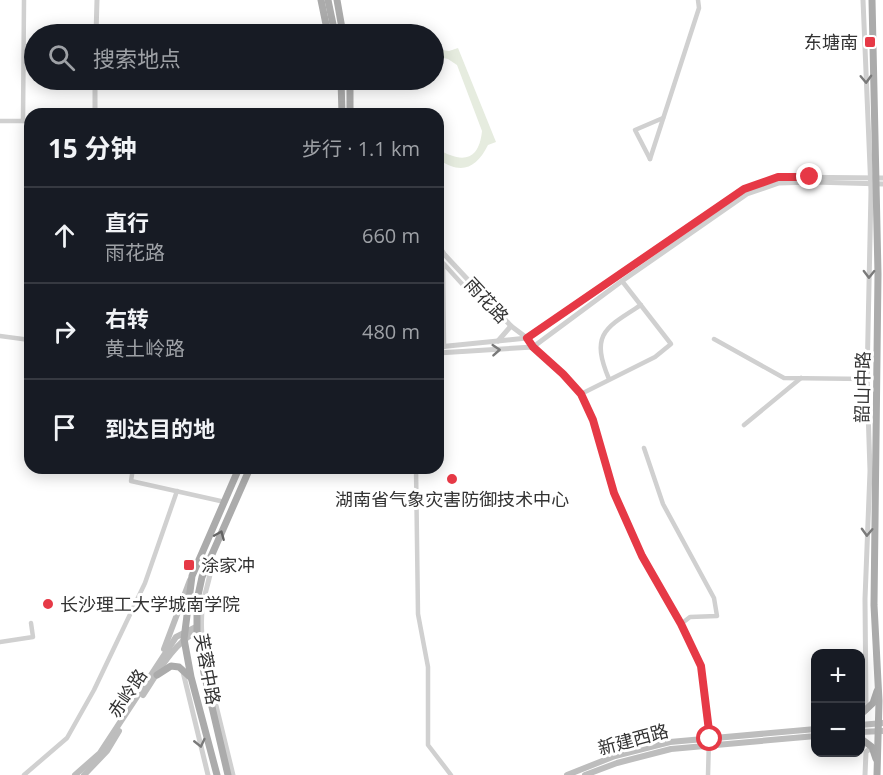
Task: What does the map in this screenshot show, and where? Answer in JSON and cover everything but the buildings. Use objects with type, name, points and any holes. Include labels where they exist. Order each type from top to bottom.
[{"type":"main road","points":[[321,0],[326,24]]},
{"type":"main road","points":[[328,0],[333,24]]},
{"type":"main road","points":[[337,0],[341,24]]},
{"type":"main road","name":"韶山中路","points":[[872,0],[877,181],[874,605],[881,727],[877,775]]},
{"type":"main road","points":[[342,90],[342,108]]},
{"type":"main road","points":[[351,90],[352,108]]},
{"type":"main road","name":"芙蓉中路","points":[[217,775],[190,677],[184,635],[192,576],[237,474]]},
{"type":"main road","name":"芙蓉中路","points":[[228,775],[204,673],[197,629],[197,600],[202,577],[247,474]]},
{"type":"main road","name":"赤岭路","points":[[161,658],[192,576]]},
{"type":"main road","name":"赤岭路","points":[[75,775],[100,753],[176,637],[197,629]]},
{"type":"main road","name":"赤岭路","points":[[84,775],[107,751],[184,635]]},
{"type":"main road","points":[[157,675],[171,666],[183,670],[190,677]]},
{"type":"main road","points":[[865,711],[873,703],[878,685]]},
{"type":"main road","points":[[865,725],[881,727]]},
{"type":"main road","points":[[865,731],[881,727]]},
{"type":"main road","name":"新建西路","points":[[585,775],[617,763],[671,749],[811,730]]},
{"type":"main road","name":"新建西路","points":[[567,775],[615,756],[659,745],[811,736]]},
{"type":"main road","points":[[865,741],[872,747],[878,763]]},
{"type":"street","points":[[0,121],[23,121],[24,0]]},
{"type":"street","points":[[96,24],[97,0]]},
{"type":"street","points":[[663,118],[635,130],[650,159],[699,8],[698,0]]},
{"type":"street","points":[[863,0],[877,181],[867,379],[870,471],[863,703]]},
{"type":"street","points":[[95,90],[95,108]]},
{"type":"street","points":[[444,347],[527,338],[744,189],[778,177],[877,181]]},
{"type":"street","points":[[444,354],[533,347],[622,281],[747,194],[779,183],[877,181]]},
{"type":"street","name":"雨花路","points":[[444,257],[581,394],[593,420],[614,493],[637,546],[681,624],[701,666],[709,742]]},
{"type":"street","points":[[444,264],[463,285]]},
{"type":"street","points":[[581,394],[655,357],[671,344],[622,281]]},
{"type":"street","points":[[609,379],[600,348],[604,332],[641,305]]},
{"type":"street","points":[[498,341],[511,326]]},
{"type":"street","points":[[0,336],[24,339]]},
{"type":"street","points":[[714,339],[784,378],[867,379]]},
{"type":"street","points":[[744,426],[801,378]]},
{"type":"street","points":[[644,448],[663,504],[714,598],[717,616],[690,617],[681,624]]},
{"type":"street","points":[[132,474],[131,481],[225,502]]},
{"type":"street","points":[[416,474],[418,614],[428,667],[428,745],[451,775]]},
{"type":"street","points":[[24,775],[67,738],[94,690],[145,583],[177,491]]},
{"type":"street","points":[[211,556],[212,567],[202,607],[202,640],[233,775]]},
{"type":"street","points":[[0,642],[33,637],[31,623]]},
{"type":"street","points":[[183,670],[208,775]]},
{"type":"street","points":[[708,775],[709,742]]},
{"type":"street","points":[[865,775],[866,752],[872,747]]},
{"type":"shaded area","points":[[458,48],[496,142],[488,145],[473,164],[461,168],[444,163],[444,153],[461,158],[468,157],[477,149],[482,131],[457,65],[444,58],[444,50]]},
{"type":"place","name":"东塘南","points":[[870,42]]},
{"type":"place","name":"湖南省气象灾害防御技术中心","points":[[452,479]]},
{"type":"place","name":"涂家冲","points":[[189,565]]},
{"type":"place","name":"长沙理工大学城南学院","points":[[48,604]]},
{"type":"route","points":[[710,739],[701,666],[681,624],[642,556],[614,493],[593,420],[581,394],[533,347],[527,338],[744,189],[778,177],[810,177]]}]
